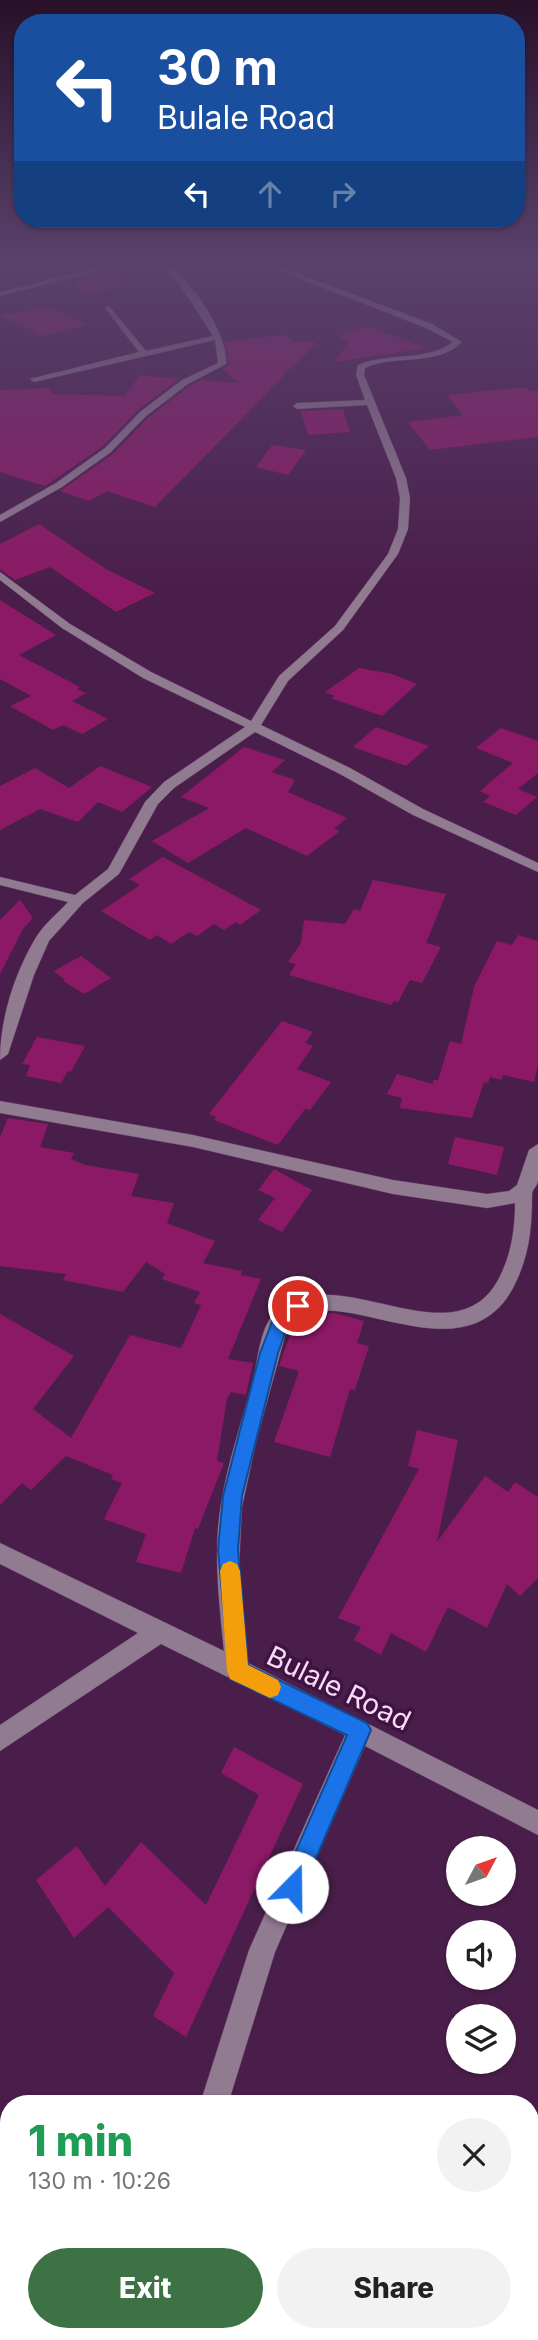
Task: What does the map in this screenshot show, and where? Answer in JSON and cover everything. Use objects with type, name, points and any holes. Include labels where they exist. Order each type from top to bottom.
[{"type":"street","points":[[34,379],[75,369]]},
{"type":"street","points":[[0,519],[59,485],[108,450],[143,414],[185,383],[213,369]]},
{"type":"street","points":[[0,1054],[26,975],[42,939],[78,900],[114,871],[152,802],[169,785],[253,728],[283,679],[340,628],[393,554],[403,528],[405,498],[401,478],[360,374],[361,369]]},
{"type":"street","points":[[297,406],[372,402]]},
{"type":"street","points":[[0,575],[66,626],[110,654],[253,728],[345,771],[418,812],[538,868]]},
{"type":"street","points":[[0,881],[78,900]]},
{"type":"street","points":[[0,1107],[193,1141],[393,1187],[487,1201],[501,1201],[523,1190],[529,1182],[538,1150]]},
{"type":"street","points":[[237,1671],[228,1550],[233,1496],[269,1353],[282,1317],[298,1306],[323,1301],[396,1317],[457,1319],[477,1315],[495,1303],[510,1282],[519,1254],[525,1216],[523,1190]]},
{"type":"street","name":"Bulale Road","points":[[0,1553],[360,1730],[538,1823]]},
{"type":"street","points":[[0,1738],[34,1718],[160,1631]]},
{"type":"street","points":[[217,2095],[262,1950],[360,1730]]},
{"type":"building","points":[[223,369],[290,369],[284,370],[284,376],[155,507],[107,491],[89,501],[60,491],[113,454],[148,418],[189,386],[201,380],[238,383]]},
{"type":"building","points":[[140,375],[179,379],[138,410],[103,446],[45,486],[0,472],[0,390],[51,388],[51,394],[125,396]]},
{"type":"building","points":[[526,387],[530,391],[538,390],[538,437],[430,450],[408,422],[463,415],[447,395]]},
{"type":"building","points":[[343,409],[350,432],[308,435],[301,411]]},
{"type":"building","points":[[272,445],[306,450],[288,475],[256,467]]},
{"type":"building","points":[[39,524],[106,569],[155,593],[116,612],[50,567],[15,580],[0,569],[0,544]]},
{"type":"building","points":[[0,600],[56,635],[19,655],[80,687],[77,689],[86,693],[72,701],[108,719],[82,734],[63,725],[53,730],[10,706],[31,696],[0,679]]},
{"type":"building","points":[[359,668],[392,674],[417,684],[382,716],[331,698],[335,696],[325,692]]},
{"type":"building","points":[[376,727],[429,746],[406,766],[353,747]]},
{"type":"building","points":[[501,728],[538,741],[538,773],[518,789],[537,797],[516,815],[483,802],[490,796],[480,791],[513,763],[476,748]]},
{"type":"building","points":[[244,747],[285,760],[272,772],[295,780],[288,792],[347,818],[334,829],[340,831],[307,856],[246,828],[188,863],[152,841],[209,808],[181,797]]},
{"type":"building","points":[[100,766],[152,787],[122,812],[98,802],[78,822],[40,809],[0,830],[0,786],[35,768],[69,788]]},
{"type":"building","points":[[163,857],[261,910],[240,925],[236,922],[224,930],[214,924],[197,936],[189,932],[171,944],[157,935],[150,940],[101,911],[140,885],[129,879]]},
{"type":"building","points":[[373,880],[446,894],[426,943],[441,947],[422,983],[410,980],[398,1002],[394,1001],[391,1005],[289,975],[296,964],[288,962],[301,943],[304,920],[345,924],[354,909],[360,911]]},
{"type":"building","points":[[20,900],[33,918],[23,929],[0,974],[0,920]]},
{"type":"building","points":[[518,935],[538,941],[538,1064],[534,1082],[503,1075],[501,1080],[490,1077],[488,1083],[484,1082],[472,1118],[400,1108],[402,1098],[387,1094],[397,1074],[433,1084],[433,1080],[438,1080],[450,1041],[461,1044],[474,987],[497,941],[512,945]]},
{"type":"building","points":[[81,956],[111,978],[84,994],[63,981],[65,980],[54,971]]},
{"type":"building","points":[[282,1021],[313,1032],[305,1043],[313,1046],[297,1069],[331,1082],[310,1110],[305,1109],[278,1145],[214,1120],[216,1117],[209,1114]]},
{"type":"building","points":[[37,1037],[85,1046],[71,1072],[68,1071],[61,1083],[26,1076],[30,1065],[22,1064]]},
{"type":"building","points":[[8,1118],[48,1124],[40,1147],[74,1153],[71,1159],[85,1165],[139,1174],[131,1196],[174,1203],[167,1223],[215,1241],[203,1263],[242,1271],[241,1275],[261,1279],[228,1359],[253,1363],[246,1395],[231,1392],[227,1399],[217,1461],[224,1463],[198,1529],[195,1528],[181,1573],[136,1562],[146,1534],[104,1519],[122,1483],[111,1479],[113,1475],[66,1456],[31,1490],[22,1483],[0,1505],[0,1314],[74,1356],[33,1409],[71,1438],[130,1335],[181,1348],[201,1305],[194,1303],[200,1292],[162,1279],[165,1274],[146,1262],[123,1292],[63,1280],[66,1274],[0,1266],[0,1137]]},
{"type":"building","points":[[455,1137],[504,1147],[497,1175],[448,1164]]},
{"type":"building","points":[[274,1169],[312,1190],[282,1232],[258,1220],[275,1198],[258,1190]]},
{"type":"building","points":[[334,1313],[364,1321],[357,1343],[369,1346],[355,1390],[350,1389],[330,1457],[274,1442],[299,1371],[279,1366],[294,1324],[305,1318],[320,1322],[323,1314]]},
{"type":"building","points":[[417,1430],[458,1440],[437,1542],[485,1476],[508,1492],[515,1482],[538,1497],[538,1578],[520,1596],[507,1584],[487,1628],[448,1607],[426,1652],[391,1633],[381,1655],[354,1640],[361,1627],[338,1618],[419,1469],[408,1466]]},
{"type":"building","points":[[234,1747],[303,1784],[186,2037],[153,2016],[174,1973],[108,1907],[74,1938],[36,1880],[77,1846],[105,1886],[141,1842],[206,1905],[259,1795],[221,1773]]},
{"type":"slow traffic","points":[[230,1571],[237,1671],[270,1687]]},
{"type":"route","points":[[292,1887],[360,1730],[237,1671],[228,1550],[233,1496],[269,1353],[282,1317],[298,1306]]}]
